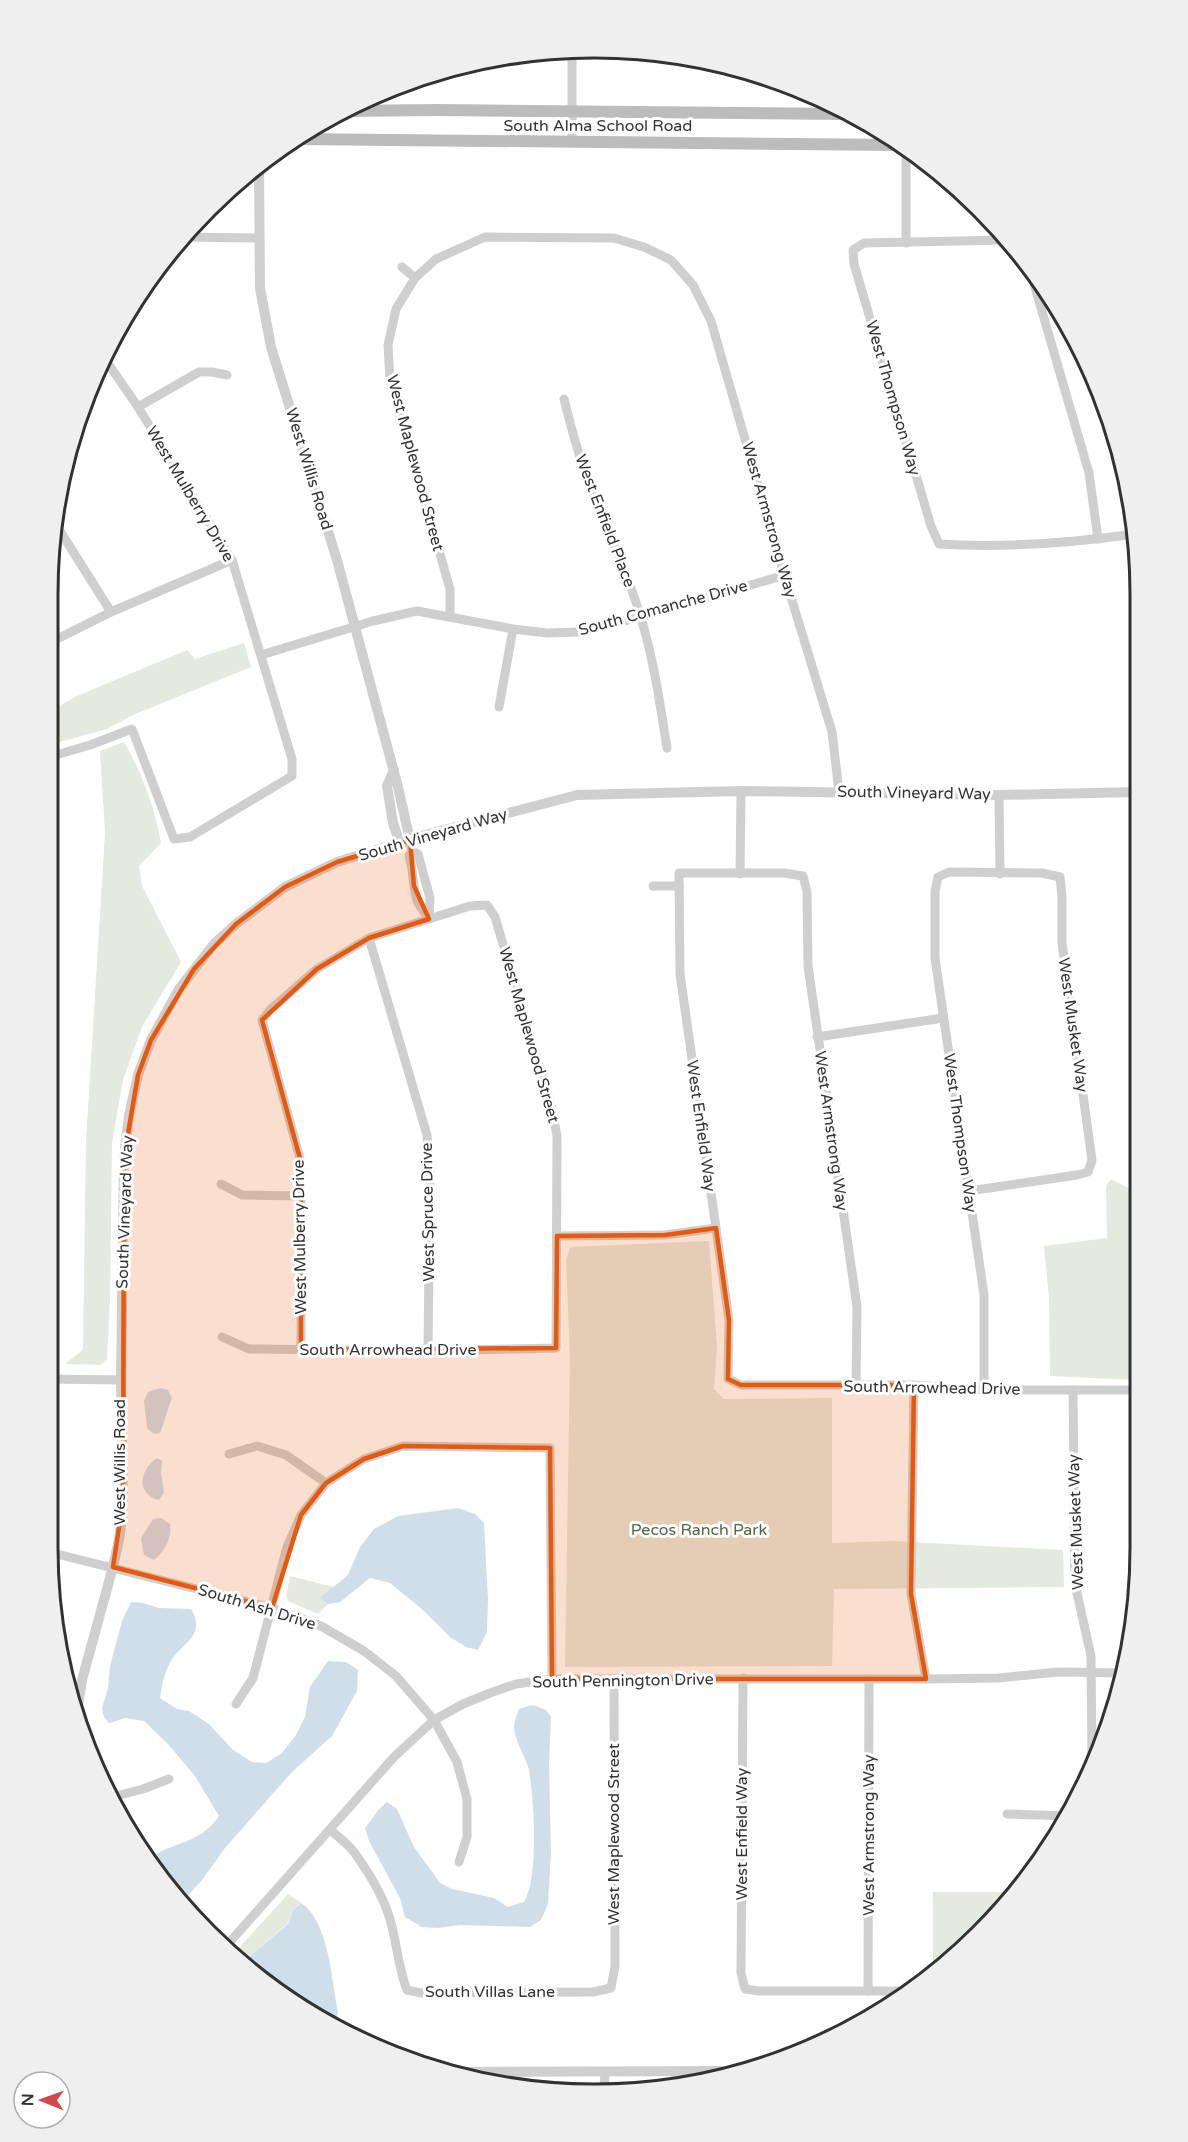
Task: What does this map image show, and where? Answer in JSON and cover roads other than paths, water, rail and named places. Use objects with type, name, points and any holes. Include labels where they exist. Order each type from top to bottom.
[{"type":"main road","name":"South Alma School Road","points":[[363,111],[831,114]]},
{"type":"main road","name":"South Alma School Road","points":[[312,139],[885,145]]},
{"type":"street","points":[[572,59],[572,142]]},
{"type":"street","points":[[906,159],[906,243],[996,240]]},
{"type":"street","name":"West Willis Road","points":[[259,176],[261,288],[272,348],[320,503],[394,770],[387,786],[393,823],[418,854],[430,898],[429,919]]},
{"type":"street","points":[[195,237],[259,238]]},
{"type":"street","name":"West Maplewood Street","points":[[450,616],[450,589],[390,380],[388,345],[396,309],[415,278],[436,259],[485,237],[614,238],[644,247],[670,260]]},
{"type":"street","name":"West Thompson Way","points":[[906,243],[864,243],[853,250],[854,264],[931,526],[939,544],[1039,543],[1098,539]]},
{"type":"street","name":"West Armstrong Way","points":[[670,260],[693,285],[711,321],[832,732],[839,792]]},
{"type":"street","points":[[402,267],[415,278]]},
{"type":"street","points":[[1037,293],[1089,473],[1098,539],[1126,535]]},
{"type":"street","name":"West Mulberry Drive","points":[[58,754],[132,729],[174,839],[190,837],[292,776],[292,759],[232,560],[138,407],[110,366]]},
{"type":"street","points":[[138,407],[200,372],[227,375]]},
{"type":"street","name":"West Enfield Place","points":[[564,399],[585,471],[641,617],[654,669],[667,748]]},
{"type":"street","points":[[62,534],[111,612]]},
{"type":"street","points":[[58,638],[111,612],[232,560]]},
{"type":"street","name":"South Comanche Drive","points":[[261,655],[417,610],[547,633],[579,632],[641,617],[785,575]]},
{"type":"street","points":[[499,707],[513,628]]},
{"type":"street","points":[[740,874],[741,791]]},
{"type":"street","name":"South Vineyard Way","points":[[121,1380],[124,1157],[129,1115],[138,1075],[151,1040],[184,982],[214,944],[236,924],[285,887],[337,862],[577,795],[741,791],[999,795],[1130,792]]},
{"type":"street","points":[[999,795],[1000,874]]},
{"type":"street","name":"West Thompson Way","points":[[984,1390],[984,1295],[935,958],[935,891],[938,877],[949,872],[1000,874]]},
{"type":"street","name":"West Enfield Way","points":[[728,1379],[729,1320],[680,974],[679,873],[740,874]]},
{"type":"street","name":"West Armstrong Way","points":[[740,874],[784,873],[803,876],[807,892],[808,966],[856,1307],[856,1385]]},
{"type":"street","name":"West Musket Way","points":[[969,1191],[1075,1176],[1088,1172],[1092,1160],[1062,944],[1060,877],[1042,873],[1000,874]]},
{"type":"street","points":[[653,886],[679,886]]},
{"type":"street","name":"West Maplewood Street","points":[[429,919],[470,906],[487,905],[495,917],[552,1109],[557,1136],[556,1348]]},
{"type":"street","points":[[369,938],[429,919]]},
{"type":"street","name":"West Mulberry Drive","points":[[301,1350],[303,1196],[301,1162],[262,1020],[270,1010],[317,969],[369,938]]},
{"type":"street","name":"West Spruce Drive","points":[[369,938],[427,1135],[430,1172],[428,1351]]},
{"type":"street","points":[[817,1037],[943,1018]]},
{"type":"street","points":[[221,1184],[242,1195],[303,1196]]},
{"type":"street","points":[[557,1236],[665,1235],[716,1228]]},
{"type":"street","name":"South Arrowhead Drive","points":[[222,1337],[249,1349],[428,1351],[556,1348]]},
{"type":"street","points":[[58,1379],[121,1380]]},
{"type":"street","name":"South Arrowhead Drive","points":[[728,1379],[741,1385],[914,1385],[984,1390],[1130,1390]]},
{"type":"street","name":"West Willis Road","points":[[80,1696],[120,1535],[123,1501],[121,1380]]},
{"type":"street","points":[[914,1385],[911,1594],[926,1679]]},
{"type":"street","name":"West Musket Way","points":[[1073,1390],[1075,1584],[1091,1656],[1092,1745]]},
{"type":"street","points":[[229,1454],[257,1446],[286,1455],[327,1483]]},
{"type":"street","points":[[236,1704],[253,1678],[287,1547],[301,1515],[327,1483],[364,1459],[403,1446],[550,1448],[552,1679]]},
{"type":"street","name":"South Ash Drive","points":[[58,1554],[272,1608],[321,1626],[364,1651],[396,1676],[434,1720],[457,1762],[466,1799],[467,1838],[459,1862]]},
{"type":"street","name":"South Pennington Drive","points":[[230,1941],[394,1757],[434,1720],[463,1704],[516,1684],[552,1679],[926,1679],[999,1678],[1058,1672],[1114,1673]]},
{"type":"street","name":"West Enfield Way","points":[[743,1678],[741,1973],[745,1989],[868,1991]]},
{"type":"street","name":"West Maplewood Street","points":[[611,1988],[615,1966],[614,1679]]},
{"type":"street","name":"West Armstrong Way","points":[[868,1991],[869,1679]]},
{"type":"street","points":[[119,1795],[169,1779]]},
{"type":"street","points":[[1007,1814],[1058,1816]]},
{"type":"street","name":"South Villas Lane","points":[[331,1830],[353,1851],[388,1913],[401,1975],[407,1990],[421,1992],[593,1992],[611,1988]]},
{"type":"street","points":[[868,1991],[895,1991]]},
{"type":"street","points":[[498,2074],[706,2071]]},
{"type":"street","points":[[604,2083],[605,2072]]},
{"type":"park label","name":"Pecos Ranch Park","points":[[699,1530]]}]
